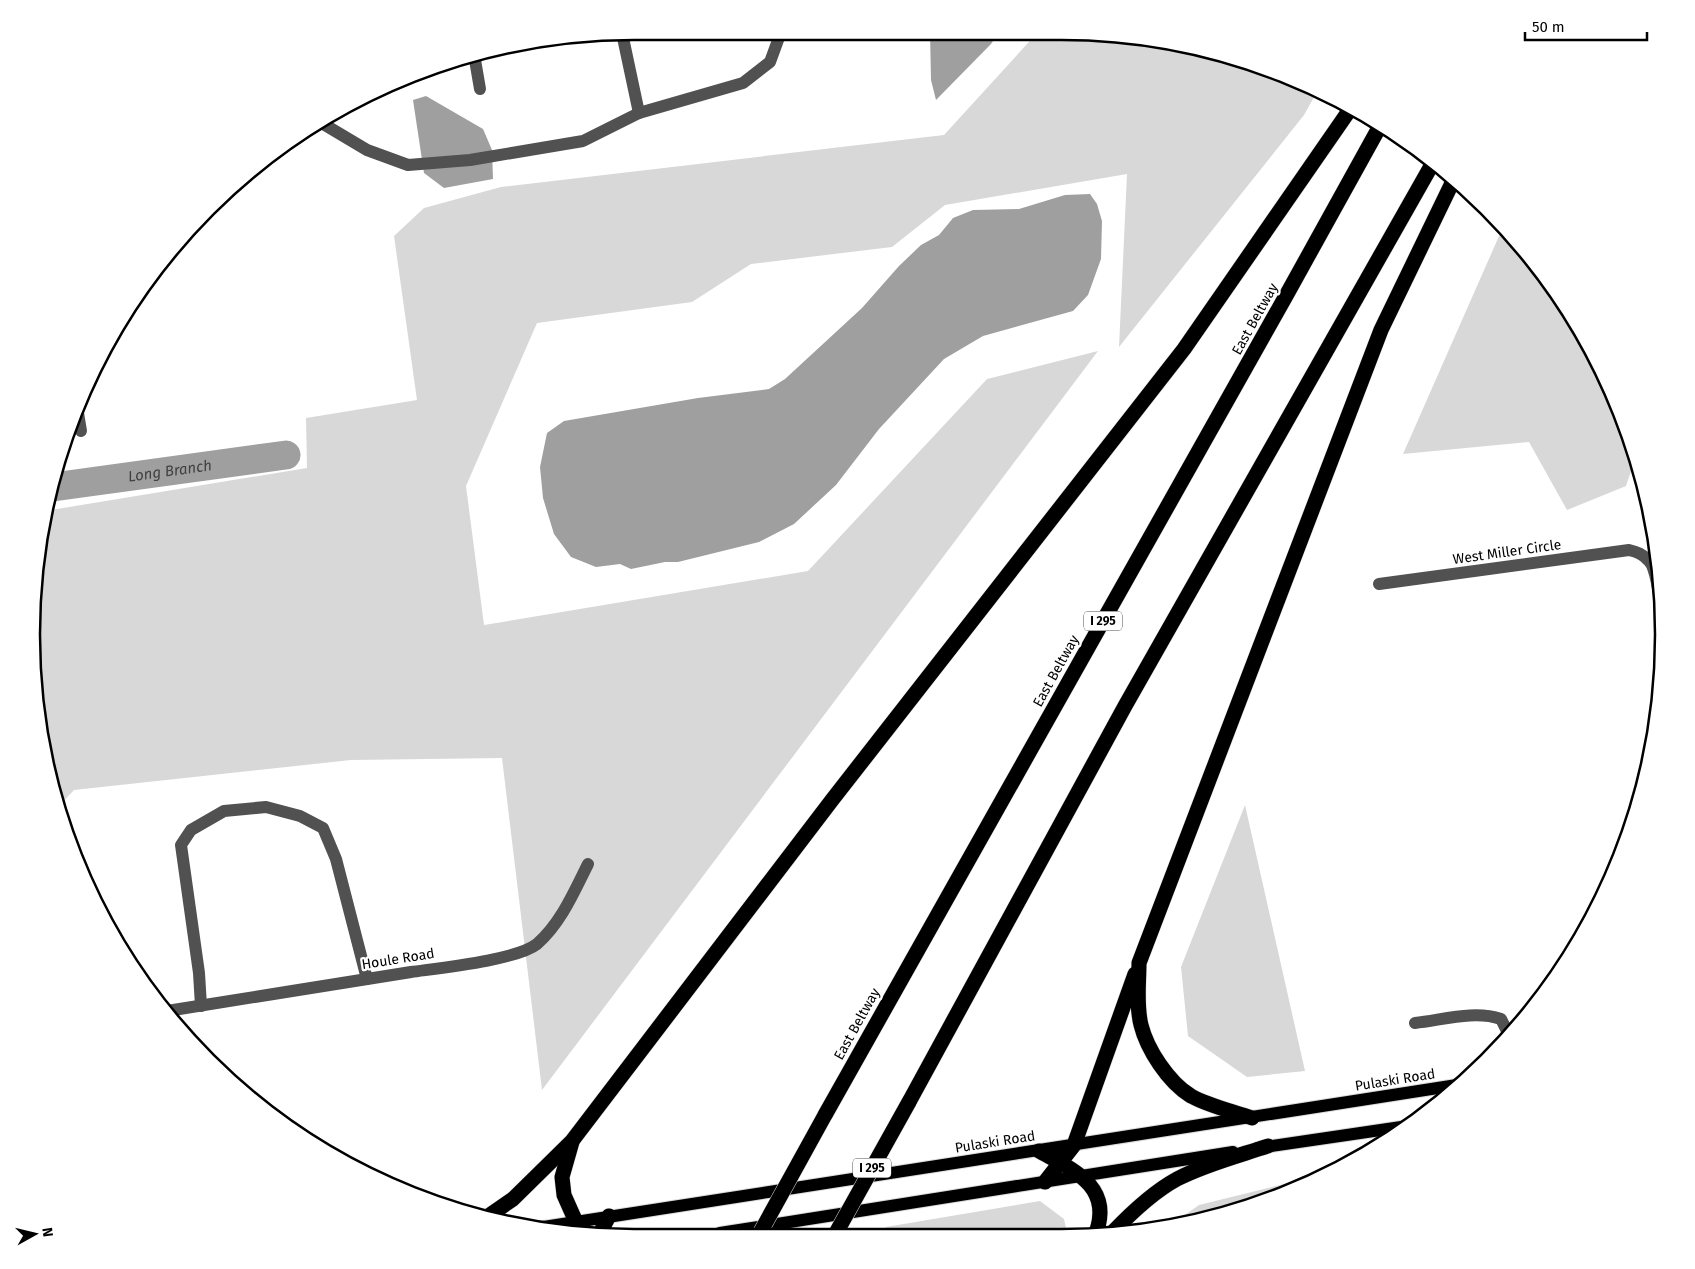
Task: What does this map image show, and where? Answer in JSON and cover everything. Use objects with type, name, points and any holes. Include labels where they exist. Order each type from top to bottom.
[{"type":"highway","points":[[494,1212],[513,1199],[572,1141],[838,792],[1184,349],[1347,114]]},
{"type":"highway","name":"East Beltway","points":[[762,1229],[1377,131]]},
{"type":"highway","name":"I 295","points":[[838,1229],[1125,706],[1429,169]]},
{"type":"highway","points":[[1045,1182],[1074,1145],[1139,963],[1380,330],[1450,187]]},
{"type":"highway","points":[[1139,963],[1138,1010],[1141,1025],[1154,1055],[1163,1069],[1191,1096],[1252,1118]]},
{"type":"highway","points":[[572,1141],[562,1177],[564,1195],[576,1222],[580,1226]]},
{"type":"highway","points":[[1119,1226],[1135,1209],[1177,1179],[1268,1146]]},
{"type":"highway","points":[[1039,1151],[1083,1176],[1098,1195],[1100,1221],[1098,1228]]},
{"type":"highway","points":[[603,1228],[609,1216]]},
{"type":"main road","name":"Pulaski Road","points":[[560,1224],[1445,1087]]},
{"type":"main road","points":[[745,1229],[1268,1146],[1392,1128]]},
{"type":"street","points":[[624,40],[639,113]]},
{"type":"street","points":[[327,126],[367,150],[408,164],[470,160],[583,141],[639,113],[744,84],[770,62],[778,40]]},
{"type":"street","points":[[475,62],[480,89]]},
{"type":"street","points":[[79,422],[81,431]]},
{"type":"street","name":"West Miller Circle","points":[[1379,584],[1629,550],[1639,552],[1651,562]]},
{"type":"street","points":[[201,1006],[199,973],[181,845],[191,830],[224,811],[266,807],[300,816],[323,828],[336,859],[367,979]]},
{"type":"street","name":"Houle Road","points":[[175,1010],[472,963],[524,952],[537,944],[559,919],[588,864]]},
{"type":"street","points":[[1415,1023],[1476,1015],[1501,1019],[1505,1028]]},
{"type":"shaded area","points":[[930,40],[994,40],[936,100],[931,80]]},
{"type":"shaded area","points":[[1031,40],[1099,41],[1176,51],[1252,72],[1314,97],[1304,115],[1119,347],[1127,174],[945,205],[892,247],[751,264],[692,302],[537,323],[466,486],[484,625],[808,571],[987,379],[1098,351],[542,1090],[502,758],[351,760],[74,790],[64,801],[51,750],[41,673],[41,596],[45,557],[53,510],[307,468],[306,418],[417,400],[394,236],[424,208],[501,187],[944,135]]},
{"type":"shaded area","points":[[426,96],[483,129],[492,150],[493,179],[444,188],[424,173],[413,100]]},
{"type":"shaded area","points":[[1090,194],[1097,204],[1102,221],[1101,259],[1088,295],[1073,311],[983,336],[944,359],[879,429],[836,485],[794,524],[759,542],[678,562],[665,562],[631,569],[620,564],[596,567],[571,557],[554,534],[543,498],[540,467],[547,433],[564,421],[698,398],[769,389],[785,379],[862,308],[899,266],[921,245],[939,235],[953,218],[973,210],[1019,209],[1065,195]]},
{"type":"shaded area","points":[[1500,235],[1555,304],[1594,372],[1610,407],[1631,470],[1626,486],[1567,510],[1529,442],[1403,454]]},
{"type":"shaded area","points":[[1245,805],[1305,1071],[1247,1077],[1188,1036],[1181,967]]},
{"type":"shaded area","points":[[1293,1182],[1214,1209],[1183,1216],[1199,1205]]},
{"type":"shaded area","points":[[1040,1201],[1064,1219],[1066,1229],[885,1229],[886,1227]]},
{"type":"waterway","name":"Long Branch","points":[[59,486],[286,455]]}]
